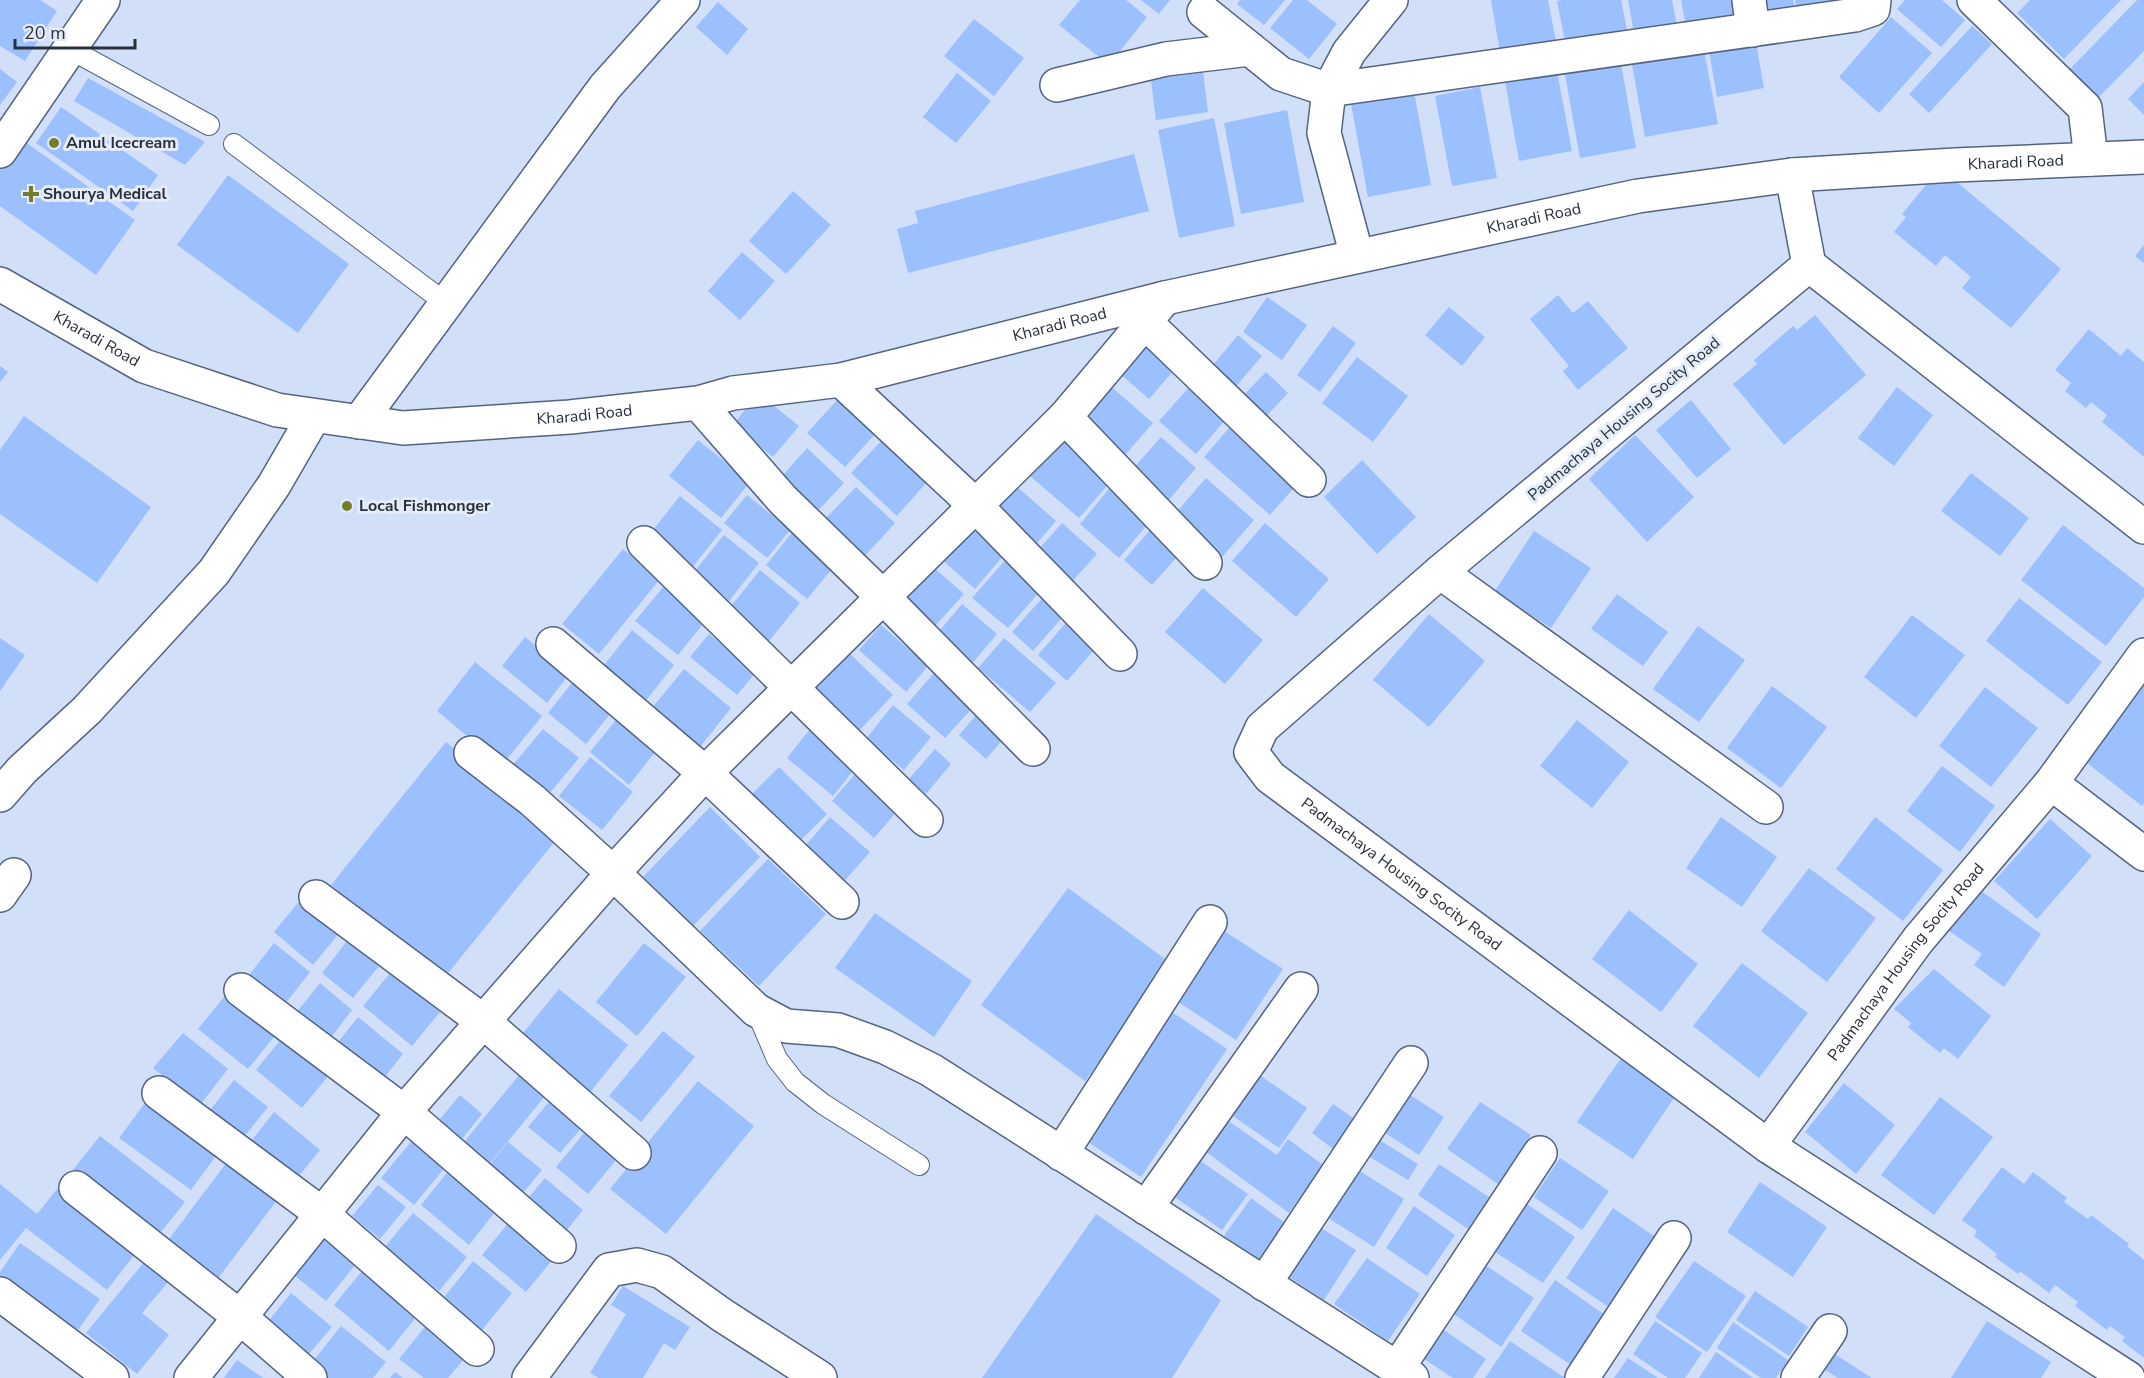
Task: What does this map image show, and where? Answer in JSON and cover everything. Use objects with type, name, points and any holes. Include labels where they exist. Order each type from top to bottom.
[{"type":"street","points":[[0,151],[103,0]]},
{"type":"street","points":[[359,422],[605,87],[683,0]]},
{"type":"street","points":[[1357,256],[1324,133],[1329,90],[1349,52],[1391,0]]},
{"type":"street","points":[[1204,12],[1281,74],[1329,90],[1751,15],[1855,15],[1873,9],[1874,0]]},
{"type":"street","points":[[1974,0],[2085,108],[2091,159]]},
{"type":"street","points":[[1057,85],[1166,59],[1250,49]]},
{"type":"street","name":"Kharadi Road","points":[[0,284],[144,366],[277,411],[403,428],[570,417],[698,403],[733,393],[841,380],[1155,310],[1357,256],[1638,195],[1792,175],[2144,157]]},
{"type":"street","points":[[1792,175],[1809,265],[2144,527]]},
{"type":"street","name":"Padmachaya Housing Socity Road","points":[[1809,265],[1440,572],[1262,728],[1251,752],[1270,777],[1768,1146],[2128,1378]]},
{"type":"street","points":[[191,1378],[404,1112],[613,873],[705,773],[1065,417],[1155,310],[1309,480]]},
{"type":"street","points":[[841,380],[976,506],[1120,654]]},
{"type":"street","points":[[698,403],[783,500],[883,597],[1033,749]]},
{"type":"street","points":[[0,795],[22,770],[87,710],[214,572],[274,484],[314,416]]},
{"type":"street","points":[[1065,417],[1205,563]]},
{"type":"street","points":[[644,543],[926,820]]},
{"type":"street","points":[[1440,572],[1766,807]]},
{"type":"street","points":[[553,644],[705,773],[842,902]]},
{"type":"street","name":"Padmachaya Housing Socity Road","points":[[1768,1146],[1918,940],[2051,783],[2144,655]]},
{"type":"street","points":[[471,753],[532,800],[613,873],[756,1010],[786,1026],[838,1030],[885,1047],[931,1070],[1405,1373],[1540,1153]]},
{"type":"street","points":[[2051,783],[2144,854]]},
{"type":"street","points":[[316,897],[484,1022],[634,1153]]},
{"type":"street","points":[[1062,1154],[1210,922]]},
{"type":"street","points":[[1146,1208],[1301,989]]},
{"type":"street","points":[[241,990],[404,1112],[559,1246]]},
{"type":"street","points":[[1264,1284],[1412,1064]]},
{"type":"street","points":[[159,1092],[322,1214],[477,1349]]},
{"type":"street","points":[[76,1188],[240,1317],[310,1378]]},
{"type":"street","points":[[1582,1378],[1674,1238]]},
{"type":"street","points":[[529,1378],[609,1270],[637,1265],[662,1272],[722,1315],[820,1378]]},
{"type":"street","points":[[0,1294],[112,1378]]},
{"type":"street","points":[[1798,1378],[1830,1331]]},
{"type":"lane","points":[[70,49],[209,125]]},
{"type":"lane","points":[[234,144],[447,304]]},
{"type":"lane","points":[[756,1010],[777,1059],[795,1082],[823,1104],[919,1165]]},
{"type":"building","points":[[0,0],[40,0],[57,11],[25,61],[0,46]]},
{"type":"building","points":[[1080,0],[1126,0],[1147,17],[1109,65],[1059,25]]},
{"type":"building","points":[[1141,0],[1170,0],[1159,14]]},
{"type":"building","points":[[1240,0],[1285,0],[1264,25],[1237,4]]},
{"type":"building","points":[[1293,0],[1307,0],[1337,24],[1309,59],[1270,28]]},
{"type":"building","points":[[1491,0],[1548,0],[1556,41],[1500,52]]},
{"type":"building","points":[[1621,0],[1629,40],[1567,51],[1557,1]]},
{"type":"building","points":[[1628,0],[1672,0],[1679,36],[1636,44]]},
{"type":"building","points":[[1681,0],[1745,0],[1750,24],[1688,36]]},
{"type":"building","points":[[1755,0],[1793,0],[1795,11],[1758,17]]},
{"type":"building","points":[[1795,0],[1864,0],[1799,22]]},
{"type":"building","points":[[1905,0],[1942,0],[1965,20],[1941,47],[1897,9]]},
{"type":"building","points":[[2030,0],[2121,0],[2064,59],[2017,13]]},
{"type":"building","points":[[2137,0],[2144,0],[2144,51],[2099,97],[2070,69]]},
{"type":"building","points":[[718,2],[748,29],[727,55],[696,27]]},
{"type":"building","points":[[1891,17],[1932,53],[1879,113],[1839,77]]},
{"type":"building","points":[[974,19],[1024,58],[994,96],[944,56]]},
{"type":"building","points":[[1972,26],[1992,44],[1929,113],[1909,94]]},
{"type":"building","points":[[1756,43],[1764,88],[1717,97],[1709,51]]},
{"type":"building","points":[[1703,45],[1718,124],[1645,137],[1631,59]]},
{"type":"building","points":[[1620,58],[1636,148],[1580,158],[1564,69]]},
{"type":"building","points":[[1202,64],[1208,112],[1156,120],[1150,72]]},
{"type":"building","points":[[1556,66],[1572,151],[1519,161],[1504,75]]},
{"type":"building","points":[[0,69],[17,82],[0,105]]},
{"type":"building","points":[[957,73],[991,101],[956,143],[923,117]]},
{"type":"building","points":[[88,78],[205,142],[185,165],[74,101]]},
{"type":"building","points":[[2144,82],[2144,115],[2128,99]]},
{"type":"building","points":[[1413,86],[1431,185],[1368,197],[1350,98]]},
{"type":"building","points":[[1480,87],[1497,178],[1452,186],[1435,96]]},
{"type":"building","points":[[61,107],[158,175],[133,211],[36,143]]},
{"type":"building","points":[[1287,110],[1304,202],[1241,214],[1224,123]]},
{"type":"building","points":[[1214,118],[1235,226],[1179,238],[1158,130]]},
{"type":"building","points":[[21,139],[135,220],[96,275],[0,206],[0,168]]},
{"type":"building","points":[[1134,154],[1149,211],[908,273],[897,229],[918,223],[915,211]]},
{"type":"building","points":[[1940,168],[2061,269],[2011,328],[1962,288],[1971,277],[1945,255],[1936,266],[1894,232],[1906,217],[1902,214]]},
{"type":"building","points":[[228,175],[349,264],[298,333],[177,245]]},
{"type":"building","points":[[793,191],[831,225],[786,274],[749,241]]},
{"type":"building","points":[[2144,245],[2144,263],[2135,256]]},
{"type":"building","points":[[742,252],[775,281],[740,320],[708,291]]},
{"type":"building","points":[[1558,295],[1573,313],[1588,301],[1628,348],[1578,390],[1563,371],[1569,366],[1530,319]]},
{"type":"building","points":[[1267,297],[1307,325],[1282,360],[1243,332]]},
{"type":"building","points":[[1449,307],[1485,337],[1462,366],[1425,335]]},
{"type":"building","points":[[1815,315],[1866,375],[1784,445],[1733,384],[1757,364],[1754,360],[1793,326],[1797,330]]},
{"type":"building","points":[[1333,326],[1356,343],[1320,392],[1297,375]]},
{"type":"building","points":[[2089,329],[2121,356],[2127,348],[2144,362],[2144,457],[2102,422],[2107,415],[2091,402],[2086,408],[2065,391],[2071,383],[2055,370]]},
{"type":"building","points":[[1238,335],[1262,356],[1232,391],[1208,371]]},
{"type":"building","points":[[1143,343],[1174,370],[1149,399],[1118,372]]},
{"type":"building","points":[[1357,357],[1408,396],[1373,442],[1322,403]]},
{"type":"building","points":[[0,366],[8,372],[0,382]]},
{"type":"building","points":[[1266,372],[1288,393],[1260,423],[1237,402]]},
{"type":"building","points":[[1108,384],[1153,423],[1125,455],[1081,416]]},
{"type":"building","points":[[1190,386],[1227,418],[1196,454],[1159,421]]},
{"type":"building","points":[[1897,387],[1933,415],[1894,466],[1858,438]]},
{"type":"building","points":[[758,393],[799,426],[773,457],[733,425]]},
{"type":"building","points":[[841,396],[878,431],[845,467],[807,433]]},
{"type":"building","points":[[1691,400],[1731,449],[1697,478],[1656,430]]},
{"type":"building","points":[[24,416],[151,507],[97,583],[0,514],[0,450]]},
{"type":"building","points":[[1235,421],[1302,479],[1270,515],[1204,457]]},
{"type":"building","points":[[1058,429],[1114,478],[1079,518],[1023,470]]},
{"type":"building","points":[[1635,435],[1694,497],[1647,542],[1589,479]]},
{"type":"building","points":[[1161,437],[1196,468],[1166,503],[1130,472]]},
{"type":"building","points":[[698,440],[750,482],[721,518],[669,476]]},
{"type":"building","points":[[882,440],[927,482],[897,516],[851,473]]},
{"type":"building","points":[[807,448],[844,483],[813,516],[776,483]]},
{"type":"building","points":[[1362,460],[1416,517],[1377,554],[1324,497]]},
{"type":"building","points":[[1971,473],[2029,518],[2000,556],[1941,511]]},
{"type":"building","points":[[1206,478],[1254,520],[1222,557],[1174,515]]},
{"type":"building","points":[[1013,483],[1056,521],[1032,549],[989,512]]},
{"type":"building","points":[[1113,484],[1153,518],[1119,558],[1080,524]]},
{"type":"building","points":[[856,487],[895,523],[863,558],[823,521]]},
{"type":"building","points":[[747,495],[790,530],[767,558],[724,523]]},
{"type":"building","points":[[680,496],[722,530],[691,569],[649,535]]},
{"type":"building","points":[[1062,523],[1097,554],[1068,586],[1033,556]]},
{"type":"building","points":[[1156,523],[1185,548],[1152,585],[1124,560]]},
{"type":"building","points":[[1265,523],[1329,579],[1296,617],[1232,561]]},
{"type":"building","points":[[2063,525],[2144,588],[2144,597],[2106,646],[2021,580]]},
{"type":"building","points":[[969,526],[1004,555],[975,589],[941,559]]},
{"type":"building","points":[[794,530],[836,564],[807,599],[766,565]]},
{"type":"building","points":[[1534,531],[1591,568],[1551,628],[1495,591]]},
{"type":"building","points":[[724,535],[759,563],[729,601],[694,572]]},
{"type":"building","points":[[623,549],[660,579],[599,654],[562,624]]},
{"type":"building","points":[[1007,558],[1042,589],[1008,628],[972,598]]},
{"type":"building","points":[[932,566],[964,594],[935,626],[903,598]]},
{"type":"building","points":[[760,570],[800,603],[768,642],[728,610]]},
{"type":"building","points":[[665,585],[707,619],[678,655],[635,621]]},
{"type":"building","points":[[1203,588],[1263,640],[1225,684],[1165,632]]},
{"type":"building","points":[[1617,594],[1668,632],[1643,666],[1591,629]]},
{"type":"building","points":[[1045,595],[1066,613],[1033,651],[1012,632]]},
{"type":"building","points":[[2019,598],[2102,662],[2068,705],[1986,641]]},
{"type":"building","points":[[962,604],[997,634],[970,666],[935,636]]},
{"type":"building","points":[[1429,614],[1485,661],[1429,727],[1373,680]]},
{"type":"building","points":[[1912,615],[1965,655],[1916,718],[1864,677]]},
{"type":"building","points":[[1071,617],[1100,643],[1067,681],[1038,655]]},
{"type":"building","points":[[881,625],[928,666],[906,692],[859,650]]},
{"type":"building","points":[[1698,626],[1745,660],[1699,722],[1653,689]]},
{"type":"building","points":[[632,630],[674,665],[644,703],[601,669]]},
{"type":"building","points":[[709,634],[756,672],[737,695],[690,657]]},
{"type":"building","points":[[525,637],[570,673],[547,703],[502,666]]},
{"type":"building","points":[[0,638],[25,655],[0,691]]},
{"type":"building","points":[[1004,638],[1056,683],[1030,712],[978,668]]},
{"type":"building","points":[[846,650],[893,695],[858,732],[811,687]]},
{"type":"building","points":[[475,662],[542,716],[502,765],[437,711]]},
{"type":"building","points":[[684,669],[731,708],[700,747],[652,708]]},
{"type":"building","points":[[935,672],[974,706],[945,738],[907,704]]},
{"type":"building","points":[[2144,678],[2144,803],[2142,806],[2082,759]]},
{"type":"building","points":[[572,683],[610,714],[586,744],[548,713]]},
{"type":"building","points":[[1772,686],[1827,727],[1781,788],[1727,748]]},
{"type":"building","points":[[1985,687],[2038,728],[1991,787],[1939,746]]},
{"type":"building","points":[[893,705],[931,737],[904,770],[866,739]]},
{"type":"building","points":[[979,712],[1006,736],[986,759],[959,735]]},
{"type":"building","points":[[616,720],[655,752],[629,785],[590,752]]},
{"type":"building","points":[[1577,720],[1629,762],[1592,808],[1540,766]]},
{"type":"building","points":[[543,729],[579,758],[548,795],[512,766]]},
{"type":"building","points":[[810,729],[857,766],[833,796],[787,758]]},
{"type":"building","points":[[446,742],[560,835],[444,978],[331,885]]},
{"type":"building","points":[[935,749],[951,764],[926,794],[909,779]]},
{"type":"building","points":[[590,757],[633,792],[602,830],[559,796]]},
{"type":"building","points":[[1942,766],[1995,806],[1960,852],[1907,811]]},
{"type":"building","points":[[779,767],[827,814],[795,846],[747,799]]},
{"type":"building","points":[[856,773],[899,809],[874,838],[832,801]]},
{"type":"building","points":[[710,807],[760,857],[693,926],[643,877]]},
{"type":"building","points":[[830,817],[870,852],[839,887],[800,852]]},
{"type":"building","points":[[1721,817],[1777,857],[1742,907],[1686,868]]},
{"type":"building","points":[[1875,817],[1943,870],[1903,921],[1836,869]]},
{"type":"building","points":[[2050,819],[2092,856],[2037,919],[1994,881]]},
{"type":"building","points":[[768,859],[826,914],[759,986],[700,931]]},
{"type":"building","points":[[1809,868],[1876,918],[1827,982],[1761,931]]},
{"type":"building","points":[[1068,888],[1172,964],[1085,1081],[981,1005]]},
{"type":"building","points":[[1977,888],[2041,934],[2004,987],[1974,965],[1982,954],[1948,930]]},
{"type":"building","points":[[301,899],[341,931],[313,965],[274,932]]},
{"type":"building","points":[[1629,910],[1698,964],[1661,1012],[1592,959]]},
{"type":"building","points":[[875,913],[972,981],[934,1037],[835,968]]},
{"type":"building","points":[[1218,927],[1283,969],[1236,1040],[1172,998]]},
{"type":"building","points":[[347,941],[379,966],[353,998],[322,973]]},
{"type":"building","points":[[274,943],[310,972],[282,1008],[246,979]]},
{"type":"building","points":[[644,943],[686,977],[637,1036],[596,1002]]},
{"type":"building","points":[[1742,963],[1808,1013],[1759,1078],[1693,1026]]},
{"type":"building","points":[[1934,969],[1991,1016],[1958,1059],[1944,1048],[1940,1053],[1908,1027],[1911,1023],[1894,1009]]},
{"type":"building","points":[[391,972],[440,1012],[412,1046],[363,1006]]},
{"type":"building","points":[[320,983],[352,1010],[325,1045],[292,1018]]},
{"type":"building","points":[[559,989],[628,1045],[588,1095],[519,1038]]},
{"type":"building","points":[[228,992],[278,1032],[248,1069],[198,1029]]},
{"type":"building","points":[[1172,1012],[1227,1049],[1141,1177],[1085,1140]]},
{"type":"building","points":[[358,1017],[403,1054],[376,1088],[331,1051]]},
{"type":"building","points":[[663,1031],[695,1057],[641,1122],[609,1096]]},
{"type":"building","points":[[287,1032],[333,1070],[302,1108],[256,1070]]},
{"type":"building","points":[[183,1033],[228,1069],[200,1105],[153,1068]]},
{"type":"building","points":[[1621,1058],[1676,1095],[1633,1159],[1577,1122]]},
{"type":"building","points":[[524,1069],[550,1090],[486,1168],[460,1147]]},
{"type":"building","points":[[1251,1069],[1307,1108],[1279,1148],[1223,1109]]},
{"type":"building","points":[[234,1080],[268,1107],[244,1137],[210,1110]]},
{"type":"building","points":[[698,1081],[754,1126],[666,1234],[610,1189]]},
{"type":"building","points":[[1844,1083],[1895,1125],[1856,1174],[1805,1132]]},
{"type":"building","points":[[1404,1091],[1444,1117],[1419,1155],[1379,1129]]},
{"type":"building","points":[[460,1095],[482,1114],[458,1144],[435,1125]]},
{"type":"building","points":[[553,1097],[585,1124],[560,1153],[528,1127]]},
{"type":"building","points":[[1940,1097],[1993,1137],[1934,1215],[1881,1175]]},
{"type":"building","points":[[147,1100],[218,1153],[191,1190],[119,1138]]},
{"type":"building","points":[[1480,1102],[1531,1135],[1498,1184],[1447,1149]]},
{"type":"building","points":[[1333,1104],[1365,1126],[1344,1157],[1312,1133]]},
{"type":"building","points":[[274,1112],[320,1150],[294,1182],[248,1145]]},
{"type":"building","points":[[1220,1115],[1277,1155],[1288,1139],[1323,1165],[1289,1213],[1198,1146]]},
{"type":"building","points":[[589,1127],[621,1154],[588,1194],[556,1167]]},
{"type":"building","points":[[100,1136],[185,1202],[157,1237],[72,1171]]},
{"type":"building","points":[[1373,1136],[1418,1164],[1408,1180],[1363,1153]]},
{"type":"building","points":[[414,1138],[447,1165],[414,1205],[381,1178]]},
{"type":"building","points":[[508,1142],[542,1170],[518,1199],[484,1172]]},
{"type":"building","points":[[1192,1155],[1248,1194],[1222,1230],[1166,1191]]},
{"type":"building","points":[[1560,1158],[1609,1191],[1582,1230],[1534,1197]]},
{"type":"building","points":[[227,1162],[277,1200],[216,1281],[166,1243]]},
{"type":"building","points":[[1439,1164],[1492,1199],[1471,1231],[1418,1195]]},
{"type":"building","points":[[2002,1167],[2024,1184],[2033,1172],[2067,1198],[2064,1202],[2088,1219],[2091,1215],[2129,1244],[2127,1246],[2144,1260],[2144,1358],[2122,1341],[2125,1337],[2110,1326],[2107,1330],[2075,1306],[2078,1302],[2055,1285],[2049,1293],[2020,1271],[2018,1274],[1995,1257],[1997,1254],[1974,1236],[1977,1231],[1962,1220]]},
{"type":"building","points":[[451,1168],[499,1207],[469,1245],[421,1205]]},
{"type":"building","points":[[1355,1168],[1404,1199],[1374,1247],[1325,1216]]},
{"type":"building","points":[[545,1178],[583,1210],[562,1236],[523,1204]]},
{"type":"building","points":[[1760,1182],[1827,1227],[1793,1277],[1727,1232]]},
{"type":"building","points":[[0,1184],[37,1214],[57,1189],[138,1250],[107,1290],[26,1228],[0,1260]]},
{"type":"building","points":[[378,1185],[406,1207],[380,1239],[352,1216]]},
{"type":"building","points":[[1251,1198],[1285,1223],[1259,1260],[1224,1236]]},
{"type":"building","points":[[1527,1204],[1575,1237],[1543,1283],[1495,1252]]},
{"type":"building","points":[[1414,1206],[1455,1235],[1427,1276],[1386,1248]]},
{"type":"building","points":[[1613,1208],[1657,1238],[1610,1308],[1566,1278]]},
{"type":"building","points":[[413,1213],[467,1257],[439,1291],[385,1247]]},
{"type":"building","points":[[1096,1214],[1221,1300],[1172,1378],[982,1378]]},
{"type":"building","points":[[510,1221],[554,1258],[526,1292],[482,1255]]},
{"type":"building","points":[[1321,1228],[1356,1250],[1324,1300],[1289,1277]]},
{"type":"building","points":[[329,1233],[360,1259],[326,1301],[294,1275]]},
{"type":"building","points":[[20,1243],[100,1299],[78,1330],[0,1276],[0,1272]]},
{"type":"building","points":[[149,1256],[173,1276],[142,1313],[169,1335],[137,1374],[86,1333]]},
{"type":"building","points":[[1367,1258],[1420,1294],[1388,1341],[1334,1304]]},
{"type":"building","points":[[473,1261],[512,1293],[477,1336],[438,1305]]},
{"type":"building","points":[[1694,1261],[1746,1296],[1707,1352],[1655,1317]]},
{"type":"building","points":[[1481,1262],[1534,1298],[1501,1347],[1448,1310]]},
{"type":"building","points":[[362,1271],[417,1316],[389,1351],[334,1305]]},
{"type":"building","points":[[1555,1280],[1605,1315],[1571,1365],[1521,1331]]},
{"type":"building","points":[[623,1286],[690,1327],[675,1350],[664,1343],[643,1378],[599,1378],[590,1373],[626,1314],[611,1305]]},
{"type":"building","points":[[1755,1291],[1808,1327],[1789,1356],[1736,1320]]},
{"type":"building","points":[[291,1293],[332,1327],[303,1361],[263,1328]]},
{"type":"building","points":[[1655,1321],[1702,1353],[1685,1378],[1668,1378],[1633,1354]]},
{"type":"building","points":[[1987,1321],[2051,1362],[2041,1378],[1951,1378]]},
{"type":"building","points":[[429,1322],[469,1353],[448,1378],[424,1378],[399,1359]]},
{"type":"building","points":[[1733,1322],[1788,1360],[1776,1378],[1761,1378],[1717,1348]]},
{"type":"building","points":[[341,1326],[386,1362],[373,1378],[327,1378],[310,1365]]},
{"type":"building","points":[[1444,1330],[1486,1359],[1473,1378],[1453,1378],[1424,1359]]},
{"type":"building","points":[[1510,1341],[1565,1378],[1485,1378]]},
{"type":"building","points":[[1822,1346],[1872,1378],[1838,1378],[1812,1362]]},
{"type":"building","points":[[1716,1352],[1753,1378],[1699,1378]]},
{"type":"building","points":[[1628,1358],[1658,1378],[1614,1378]]},
{"type":"building","points":[[237,1360],[263,1378],[224,1378]]},
{"type":"building","points":[[395,1372],[403,1378],[390,1378]]},
{"type":"place","name":"Amul Icecream","points":[[54,143]]},
{"type":"place","name":"Shourya Medical","points":[[31,194]]},
{"type":"place","name":"Local Fishmonger","points":[[347,506]]}]
